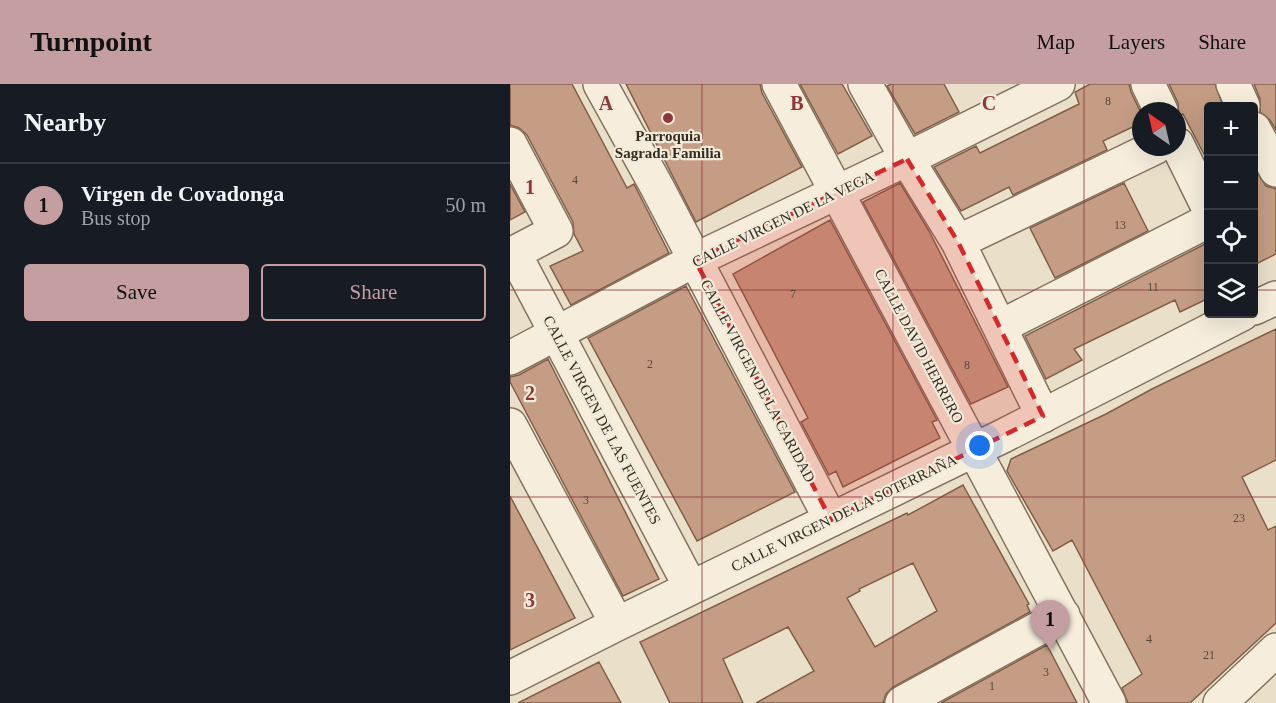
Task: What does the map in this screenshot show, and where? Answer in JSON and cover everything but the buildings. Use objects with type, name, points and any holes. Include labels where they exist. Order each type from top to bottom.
[{"type":"street","name":"CALLE VIRGEN DE LA CARIDAD","points":[[600,84],[657,187],[831,520]]},
{"type":"street","name":"CALLE DAVID HERRERO","points":[[779,84],[1109,703]]},
{"type":"street","points":[[865,84],[907,159],[958,242],[1043,416]]},
{"type":"street","name":"CALLE VIRGEN DE LA VEGA","points":[[510,358],[695,260],[1058,84]]},
{"type":"street","points":[[1148,84],[1157,102]]},
{"type":"street","points":[[1233,84],[1241,102]]},
{"type":"street","points":[[1258,136],[1276,170]]},
{"type":"street","name":"CALLE VIRGEN DE LAS FUENTES","points":[[510,144],[556,231],[512,254],[691,588]]},
{"type":"street","points":[[958,242],[1137,156]]},
{"type":"street","points":[[1183,156],[1204,197]]},
{"type":"street","points":[[1000,327],[1204,224]]},
{"type":"street","name":"CALLE VIRGEN DE LA SOTERRAÑA","points":[[510,678],[1043,416],[1230,318]]},
{"type":"street","points":[[510,425],[617,624]]},
{"type":"street","points":[[902,703],[1063,615]]},
{"type":"street","points":[[1220,703],[1276,650]]},
{"type":"highlighted area","points":[[907,159],[958,242],[1043,416],[831,520],[695,260]]},
{"type":"place","name":"Parroquia Sagrada Familia","points":[[668,118]]},
{"type":"place","name":"Virgen de Covadonga","points":[[1050,650]]}]
